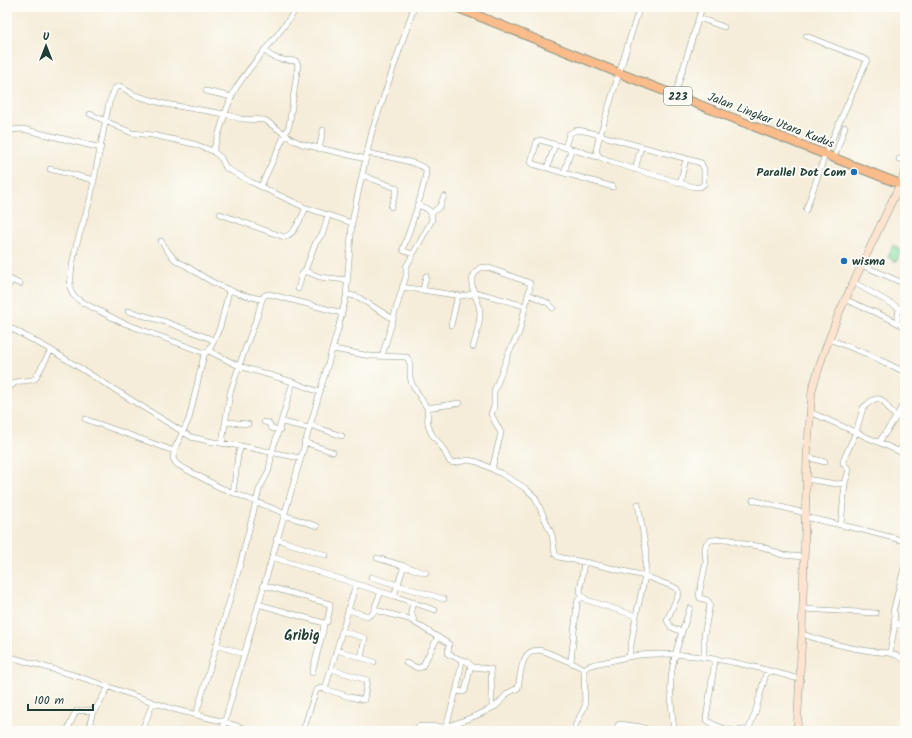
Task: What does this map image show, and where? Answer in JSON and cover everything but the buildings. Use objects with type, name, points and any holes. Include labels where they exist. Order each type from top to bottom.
[{"type":"main road","name":"Jalan Lingkar Utara Kudus","points":[[456,7],[903,185]]},
{"type":"main road","points":[[797,731],[803,609],[807,457],[810,412],[816,376],[844,299],[903,185],[905,172]]},
{"type":"street","points":[[213,151],[232,97],[247,73],[288,21],[297,7]]},
{"type":"street","points":[[222,731],[304,442],[333,348],[346,294],[352,223],[362,174],[374,125],[414,7]]},
{"type":"street","points":[[598,157],[596,151],[600,135],[639,10],[625,7]]},
{"type":"street","points":[[675,95],[702,7]]},
{"type":"street","points":[[699,18],[724,27]]},
{"type":"street","points":[[806,36],[867,60],[825,154],[806,210]]},
{"type":"street","points":[[261,186],[286,134],[290,120],[297,62],[280,60],[270,56],[264,50]]},
{"type":"street","points":[[319,392],[293,382],[239,366],[207,352],[122,322],[91,307],[72,295],[70,286],[76,246],[90,200],[105,121],[112,95],[115,88],[119,86],[134,95],[165,104],[225,114],[241,119],[265,120],[302,144],[366,159]]},
{"type":"street","points":[[206,91],[232,97]]},
{"type":"street","points":[[90,114],[132,133],[194,144],[213,151],[221,158],[226,168],[306,208],[352,223]]},
{"type":"street","points":[[834,158],[846,127]]},
{"type":"street","points":[[7,134],[11,130],[24,129],[101,148]]},
{"type":"street","points":[[319,149],[323,130]]},
{"type":"street","points":[[564,148],[570,134],[576,130],[641,146],[703,165],[704,182],[701,186],[697,187],[635,170],[598,157],[564,148],[542,140],[537,141],[530,162],[533,164],[613,187]]},
{"type":"street","points":[[547,168],[555,145]]},
{"type":"street","points":[[635,170],[641,146]]},
{"type":"street","points":[[564,173],[571,150]]},
{"type":"street","points":[[367,153],[422,166],[426,169],[426,174],[417,205],[402,249],[413,254]]},
{"type":"street","points":[[680,183],[686,159]]},
{"type":"street","points":[[899,159],[905,160]]},
{"type":"street","points":[[50,169],[94,180]]},
{"type":"street","points":[[362,174],[396,188],[391,207]]},
{"type":"street","points":[[429,211],[440,206],[444,196]]},
{"type":"street","points":[[382,356],[406,276],[406,266],[432,220],[429,211],[417,205]]},
{"type":"street","points":[[220,214],[284,237],[290,235],[306,208]]},
{"type":"street","points":[[298,289],[302,274],[305,271],[315,244],[323,233],[328,215]]},
{"type":"street","points":[[161,241],[177,261],[193,272],[229,291],[262,299]]},
{"type":"street","points":[[862,265],[905,284]]},
{"type":"street","points":[[473,347],[479,323],[480,311],[472,289],[473,280],[478,270],[483,267],[528,282],[530,285],[519,333],[509,352],[494,392],[494,407],[491,414],[501,433],[492,469]]},
{"type":"street","points":[[305,271],[320,277],[346,280]]},
{"type":"street","points":[[423,290],[426,276]]},
{"type":"street","points":[[7,288],[10,279],[20,284]]},
{"type":"street","points":[[853,282],[899,308],[897,322]]},
{"type":"street","points":[[402,287],[458,296],[479,293],[525,306]]},
{"type":"street","points":[[229,291],[220,327],[207,352],[189,419],[182,431],[174,451],[173,458],[178,466],[198,477],[284,514],[317,526]]},
{"type":"street","points":[[222,443],[230,393],[262,299],[265,295],[269,294],[342,313]]},
{"type":"street","points":[[346,294],[358,297],[394,319]]},
{"type":"street","points":[[528,294],[548,302],[553,308]]},
{"type":"street","points":[[450,325],[458,296]]},
{"type":"street","points":[[844,299],[897,322],[905,327]]},
{"type":"street","points":[[128,311],[166,322],[214,340]]},
{"type":"street","points":[[7,326],[51,350],[191,437],[300,458]]},
{"type":"street","points":[[829,339],[867,354],[905,372]]},
{"type":"street","points":[[333,348],[352,353],[408,358],[412,384],[427,408],[428,424],[431,433],[442,446],[450,462],[453,463],[472,460],[492,469],[525,488],[535,497],[552,535],[556,556],[645,576],[674,587],[678,590],[678,593],[668,621],[671,627],[682,632]]},
{"type":"street","points":[[7,390],[12,384],[18,381],[35,379],[51,350]]},
{"type":"street","points":[[196,715],[240,565],[259,490],[267,475],[272,452],[280,430],[293,382]]},
{"type":"street","points":[[841,525],[845,483],[849,470],[842,463],[842,461],[856,432],[863,408],[872,400],[878,399],[886,403],[892,414],[905,419]]},
{"type":"street","points":[[879,442],[905,399]]},
{"type":"street","points":[[427,408],[460,404]]},
{"type":"street","points":[[810,412],[905,454]]},
{"type":"street","points":[[85,419],[147,440],[174,451]]},
{"type":"street","points":[[226,422],[248,424]]},
{"type":"street","points":[[264,422],[269,423],[272,428],[280,430]]},
{"type":"street","points":[[282,422],[309,427],[342,436]]},
{"type":"street","points":[[304,442],[333,452]]},
{"type":"street","points":[[899,451],[905,442]]},
{"type":"street","points":[[234,493],[238,455],[241,446]]},
{"type":"street","points":[[807,457],[825,462]]},
{"type":"street","points":[[806,479],[837,484],[845,483]]},
{"type":"street","points":[[753,500],[841,525],[905,541]]},
{"type":"street","points":[[629,657],[645,576],[646,551],[638,504]]},
{"type":"street","points":[[276,539],[326,554]]},
{"type":"street","points":[[704,658],[704,635],[710,604],[707,600],[700,598],[699,595],[706,562],[705,549],[708,542],[711,540],[728,539],[763,547],[782,555],[804,557]]},
{"type":"street","points":[[272,557],[435,610]]},
{"type":"street","points":[[377,558],[426,573]]},
{"type":"street","points":[[584,562],[580,591],[583,597],[587,600],[636,616]]},
{"type":"street","points":[[889,653],[895,624],[893,623],[893,612],[905,564]]},
{"type":"street","points":[[394,596],[404,566]]},
{"type":"street","points":[[371,577],[444,600]]},
{"type":"street","points":[[264,585],[330,604],[327,622],[324,623],[312,673]]},
{"type":"street","points":[[325,689],[355,587],[358,585]]},
{"type":"street","points":[[348,610],[368,616],[375,610],[375,606],[381,592]]},
{"type":"street","points":[[571,661],[577,604],[578,600],[583,597]]},
{"type":"street","points":[[413,602],[411,611],[414,621]]},
{"type":"street","points":[[258,604],[324,623]]},
{"type":"street","points":[[674,731],[671,685],[674,655],[690,608]]},
{"type":"street","points":[[803,609],[876,613]]},
{"type":"street","points":[[375,610],[414,621],[448,644],[448,654],[466,661],[478,668],[490,669],[492,671],[492,708]]},
{"type":"street","points":[[895,624],[905,625]]},
{"type":"street","points":[[342,631],[366,638],[361,658]]},
{"type":"street","points":[[802,634],[825,642],[850,648],[889,653],[903,659],[905,658]]},
{"type":"street","points":[[406,663],[422,668],[438,637]]},
{"type":"street","points":[[216,645],[244,654]]},
{"type":"street","points":[[336,650],[374,662]]},
{"type":"street","points":[[416,731],[418,727],[421,726],[446,726],[478,715],[496,706],[508,693],[518,688],[525,657],[532,651],[545,651],[571,661],[584,669]]},
{"type":"street","points":[[584,669],[591,665],[629,657],[656,654],[704,658],[767,670],[799,679]]},
{"type":"street","points":[[7,656],[80,677],[108,688],[152,702],[252,731]]},
{"type":"street","points":[[446,726],[457,691],[462,660]]},
{"type":"street","points":[[715,660],[706,719],[711,723],[735,731],[748,730],[755,712],[767,670]]},
{"type":"street","points":[[457,691],[465,691],[471,665]]},
{"type":"street","points":[[303,731],[316,690],[321,688],[350,698],[364,700],[368,681],[331,669]]},
{"type":"street","points":[[575,731],[575,726],[585,706],[584,669]]},
{"type":"street","points":[[88,731],[93,711],[98,707],[108,688]]},
{"type":"street","points":[[142,731],[152,702]]},
{"type":"street","points":[[67,731],[76,711],[93,711]]},
{"type":"street","points":[[617,731],[618,725],[620,724],[641,727],[649,731]]},
{"type":"green space","points":[[893,245],[901,250],[897,261],[894,261],[888,257]]},
{"type":"place","name":"Parallel Dot Com","points":[[854,172]]},
{"type":"place","name":"wisma","points":[[844,261]]},
{"type":"district","name":"Gribig","points":[[302,635]]}]
